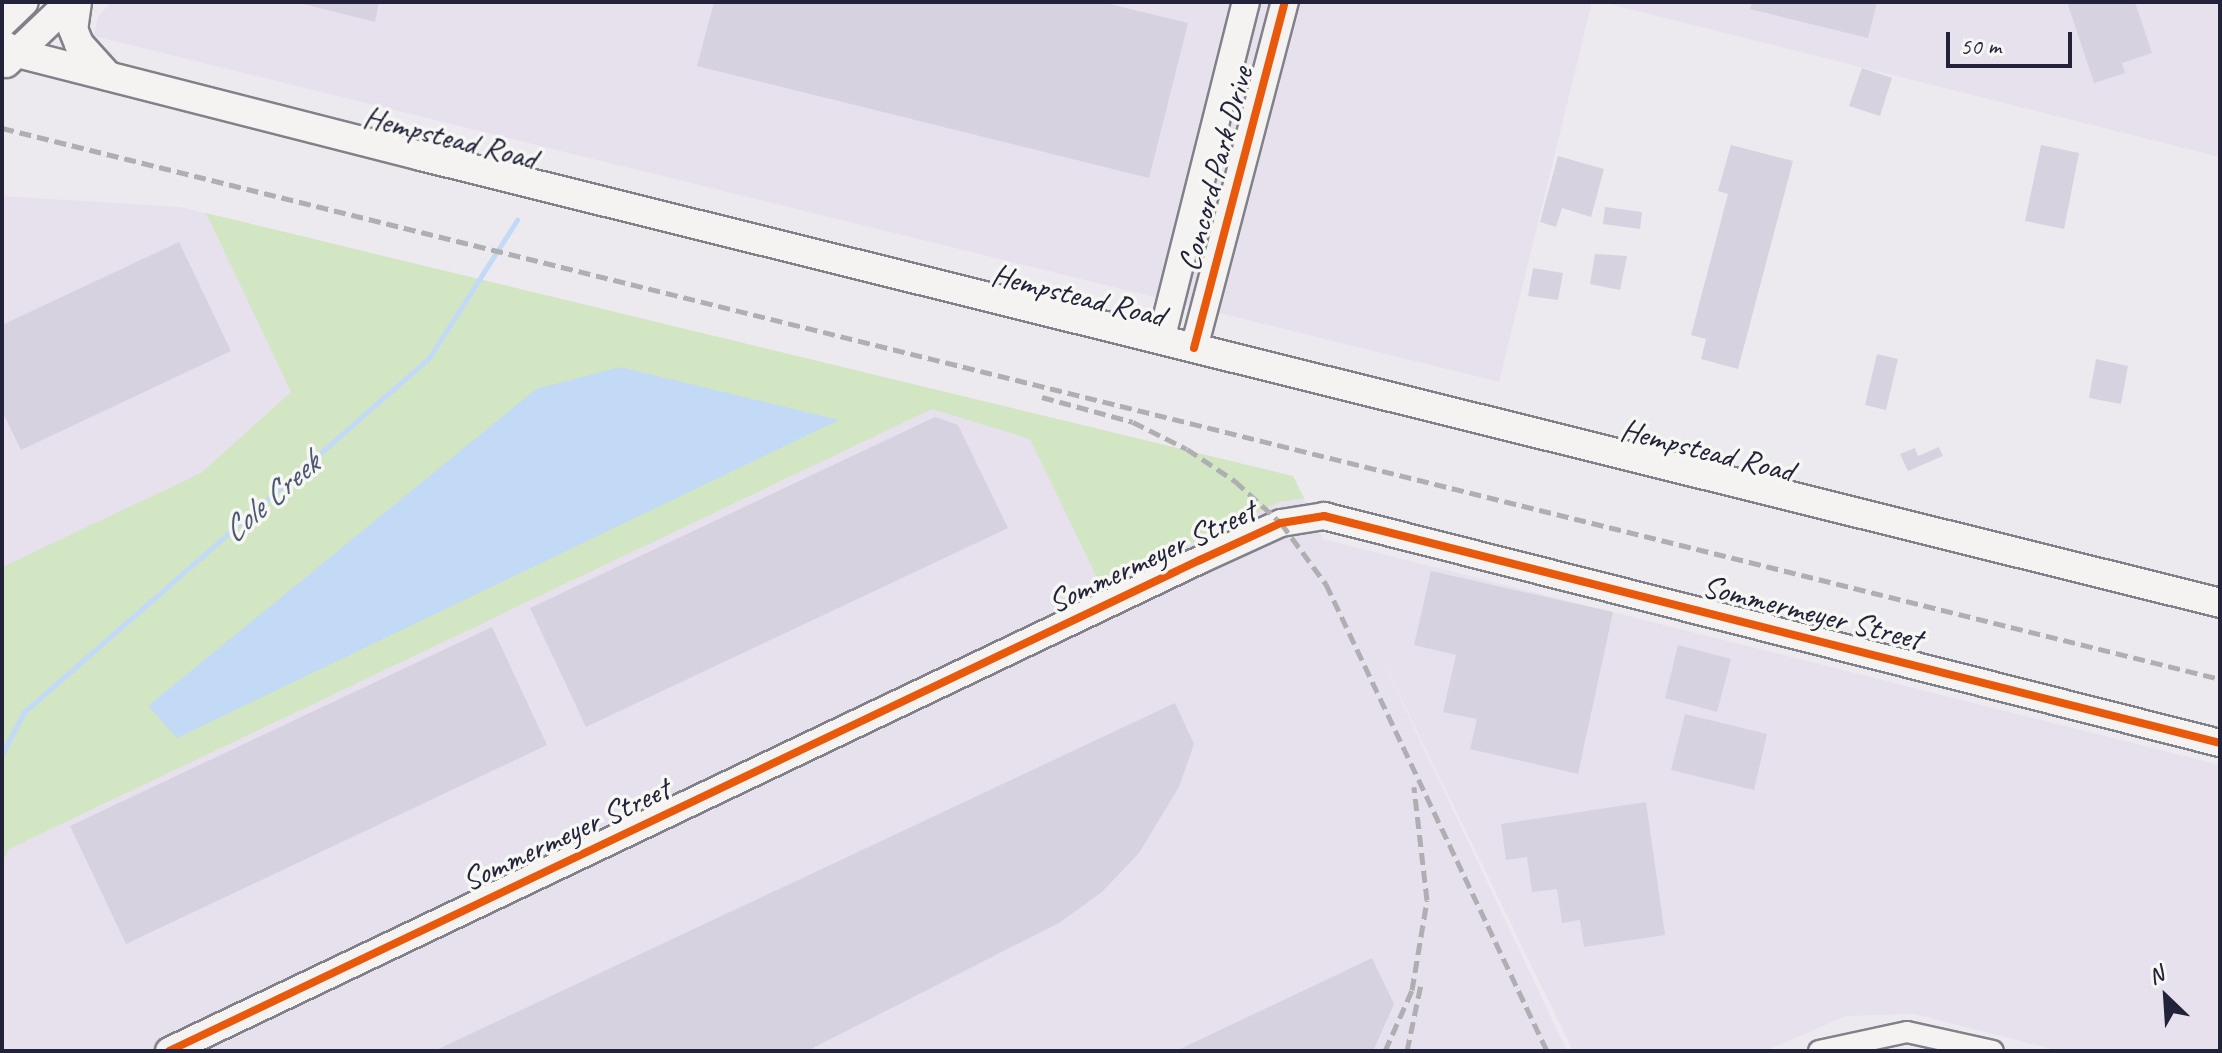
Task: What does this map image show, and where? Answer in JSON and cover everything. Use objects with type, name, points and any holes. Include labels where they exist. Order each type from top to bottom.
[{"type":"main road","points":[[2,23],[24,2]]},
{"type":"main road","points":[[6,54],[70,2]]},
{"type":"main road","points":[[77,2],[73,29],[79,44],[108,76]]},
{"type":"main road","name":"Hempstead Road","points":[[6,54],[108,76],[2220,603]]},
{"type":"street","name":"Concord Park Drive","points":[[1161,340],[1246,2]]},
{"type":"street","name":"Concord Park Drive","points":[[1194,348],[1285,2]]},
{"type":"street","name":"Sommermeyer Street","points":[[169,1051],[1200,560],[1281,523],[1324,516],[1651,596],[2220,743]]},
{"type":"street","points":[[1819,1051],[1907,1032],[1993,1051]]},
{"type":"shaded area","points":[[111,2],[1592,2],[1499,382],[94,36],[98,17]]},
{"type":"shaded area","points":[[1601,2],[2220,2],[2220,157]]},
{"type":"shaded area","points":[[2,196],[180,207],[1293,476],[1323,539],[2220,765],[2220,1051],[2060,1051],[1914,1014],[1846,1016],[1765,1051],[1573,1051],[1377,649],[1567,1051],[2,1051]]},
{"type":"green space","points":[[206,213],[1293,476],[1304,498],[1279,502],[1101,586],[1030,439],[932,409],[9,849],[2,863],[2,567],[201,473],[291,392]]},
{"type":"water","points":[[620,367],[839,420],[177,738],[148,706],[536,389]]},
{"type":"building","points":[[296,2],[379,2],[375,22]]},
{"type":"building","points":[[714,2],[1101,2],[1188,23],[1149,178],[697,66]]},
{"type":"building","points":[[1752,2],[1877,2],[1868,38],[1750,9]]},
{"type":"building","points":[[2067,2],[2135,2],[2152,53],[2122,63],[2125,73],[2094,83]]},
{"type":"building","points":[[1862,68],[1892,78],[1880,116],[1849,106]]},
{"type":"building","points":[[1731,145],[1793,161],[1738,369],[1701,359],[1706,339],[1691,335],[1728,194],[1718,191]]},
{"type":"building","points":[[2041,145],[2079,153],[2064,229],[2025,221]]},
{"type":"building","points":[[1558,156],[1604,169],[1591,217],[1562,208],[1556,227],[1540,222]]},
{"type":"building","points":[[1605,207],[1642,212],[1640,229],[1603,224]]},
{"type":"building","points":[[179,242],[231,351],[21,450],[2,411],[2,325]]},
{"type":"building","points":[[1595,254],[1627,256],[1620,290],[1590,284]]},
{"type":"building","points":[[1533,268],[1563,273],[1558,300],[1528,296]]},
{"type":"building","points":[[1877,354],[1898,359],[1886,410],[1865,405]]},
{"type":"building","points":[[2096,359],[2128,366],[2121,404],[2089,398]]},
{"type":"building","points":[[935,417],[958,425],[1008,528],[586,727],[530,608]]},
{"type":"building","points":[[1939,447],[1943,456],[1908,471],[1900,454],[1915,448],[1918,456]]},
{"type":"building","points":[[1431,571],[1613,612],[1578,774],[1470,749],[1477,719],[1443,712],[1456,655],[1414,645]]},
{"type":"building","points":[[492,627],[547,745],[126,944],[70,826]]},
{"type":"building","points":[[1678,645],[1731,659],[1717,712],[1665,698]]},
{"type":"building","points":[[1175,703],[1194,744],[1179,787],[1139,853],[1102,892],[1059,923],[807,1051],[434,1051]]},
{"type":"building","points":[[1685,714],[1767,734],[1754,790],[1671,770]]},
{"type":"building","points":[[1646,802],[1665,935],[1584,947],[1580,920],[1562,923],[1557,889],[1532,892],[1527,857],[1506,860],[1501,824]]},
{"type":"building","points":[[1372,958],[1394,1004],[1373,1051],[1176,1051]]},
{"type":"waterway","name":"Cole Creek","points":[[2,754],[24,712],[429,358],[517,220]]},
{"type":"railway","points":[[2,128],[2220,679]]},
{"type":"railway","points":[[1042,397],[1133,422],[1187,449],[1235,481],[1281,523],[1326,584],[1547,1051]]},
{"type":"railway","points":[[1385,1051],[1412,990],[1427,900],[1414,787]]},
{"type":"railway","points":[[1407,1051],[1421,984]]},
{"type":"cycle path","points":[[1194,348],[1285,2]]},
{"type":"cycle path","points":[[169,1051],[1200,560],[1281,523],[1324,516],[2220,743]]}]
